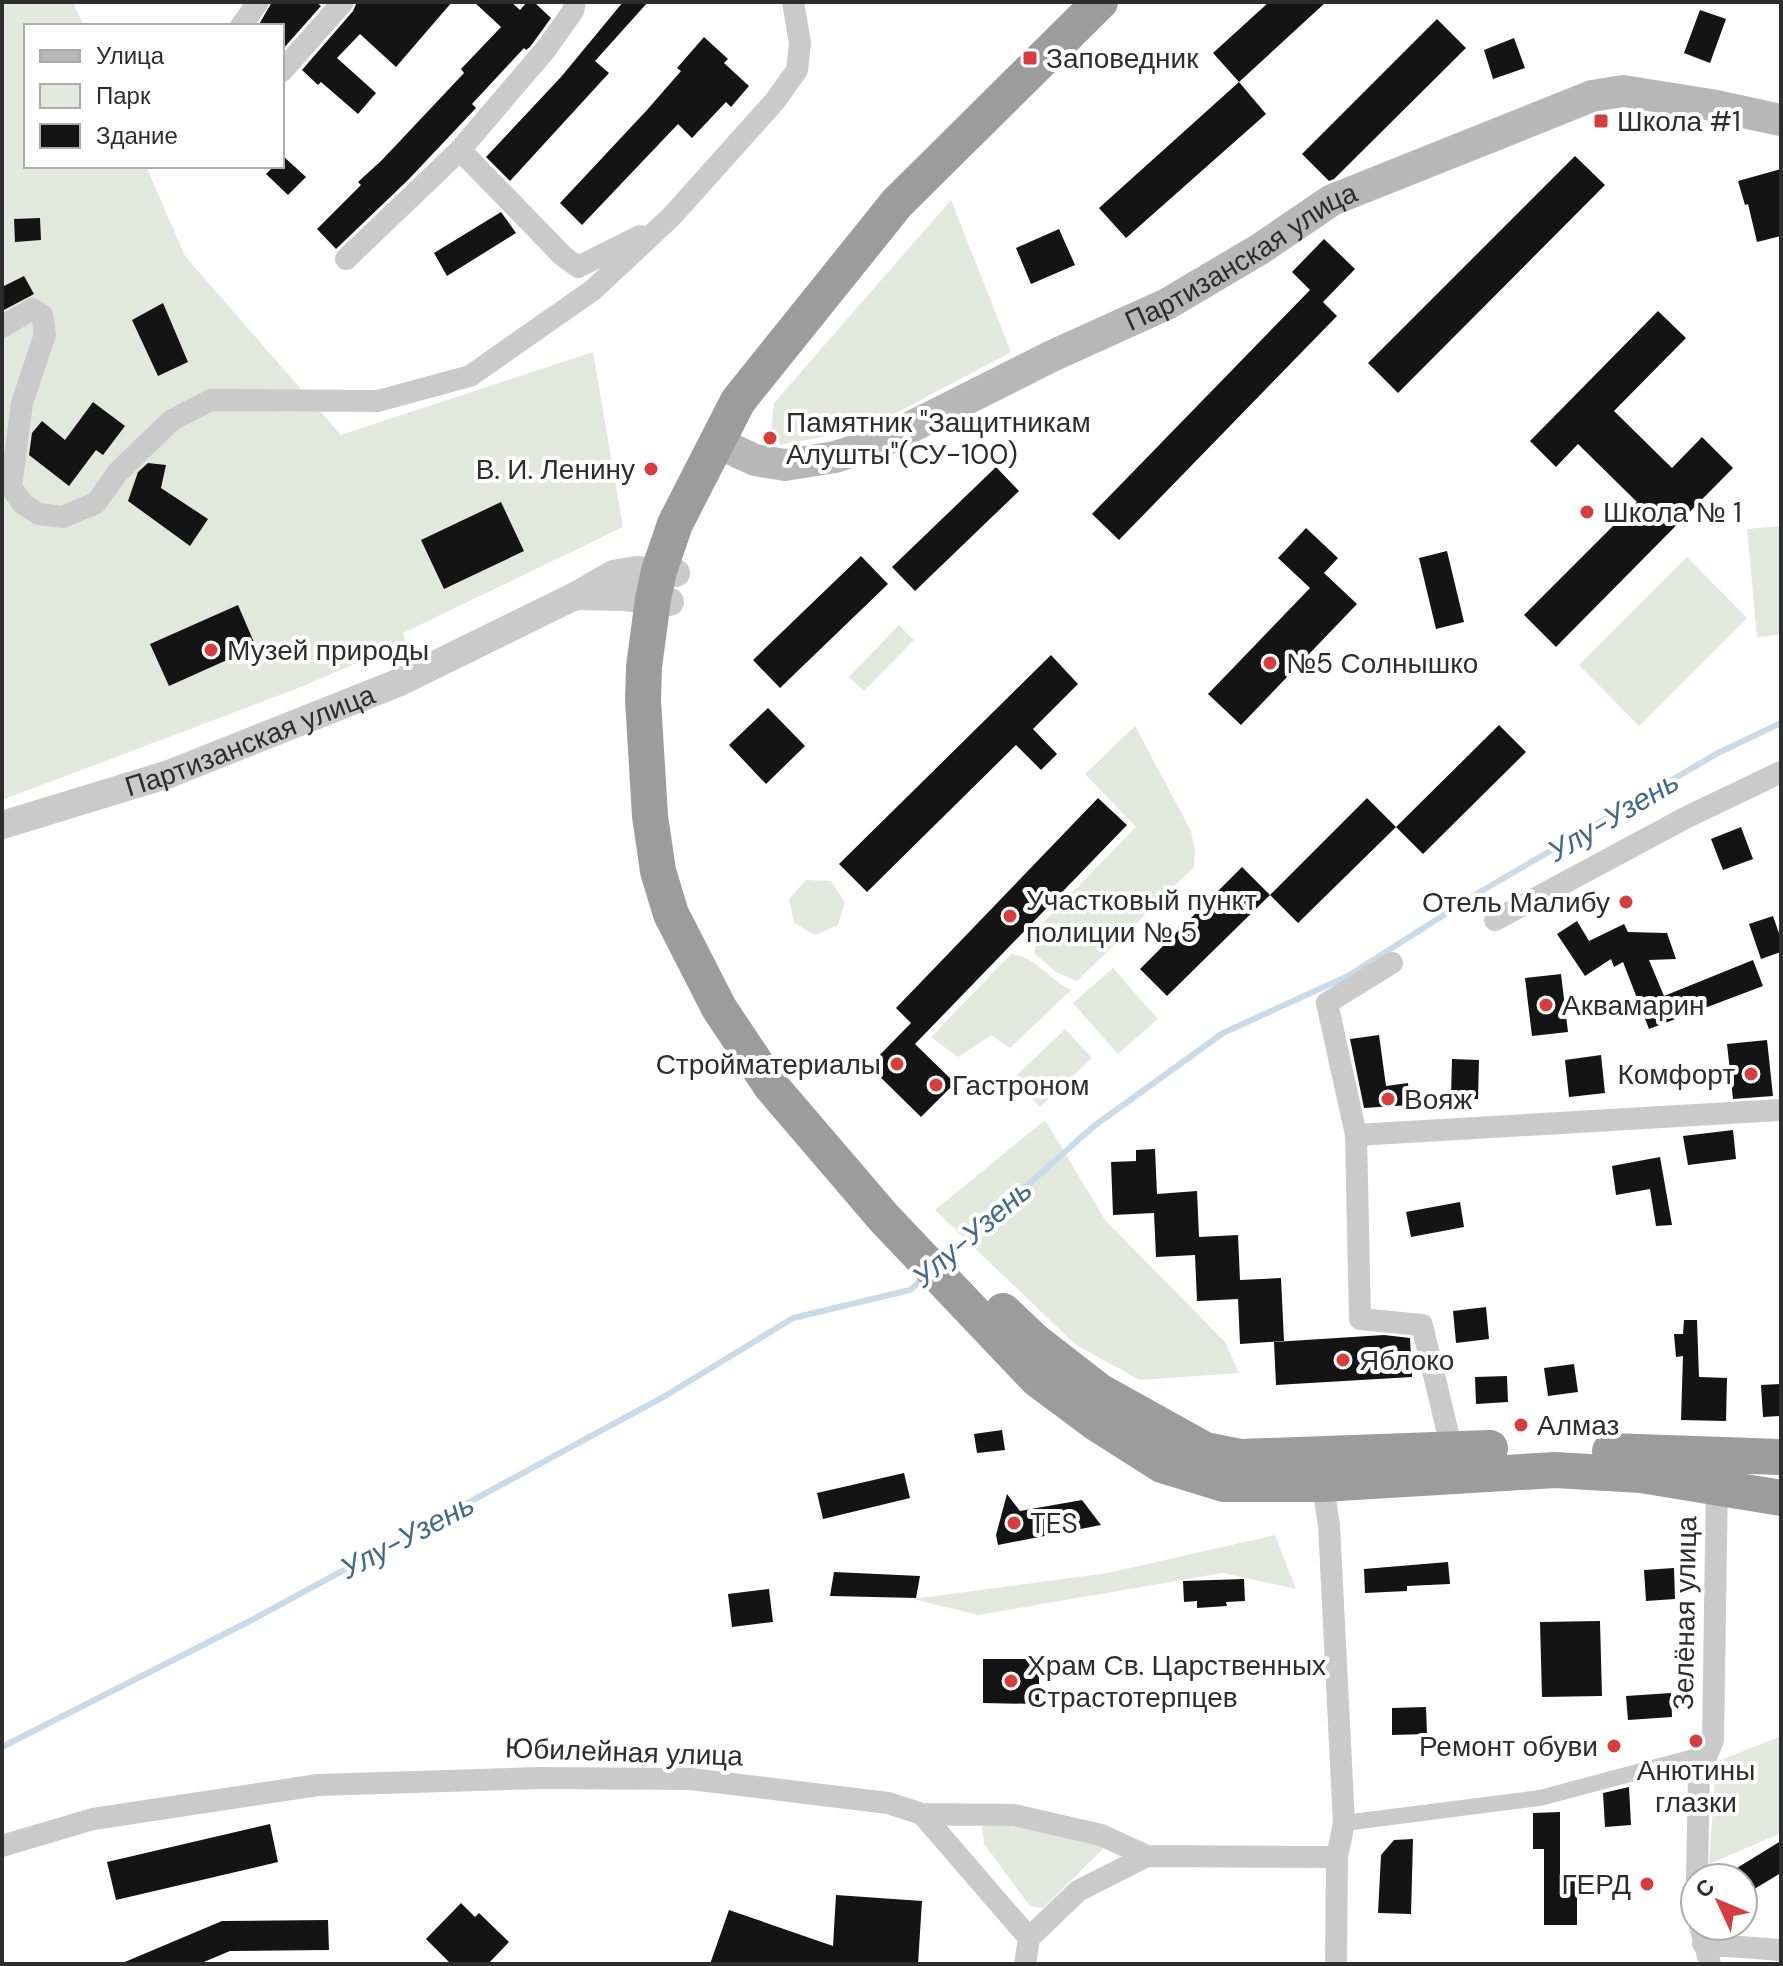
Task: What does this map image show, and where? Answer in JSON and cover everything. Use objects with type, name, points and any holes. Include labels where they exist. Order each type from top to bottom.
[{"type":"highway","points":[[920,1242],[884,1218],[771,1086],[719,1008],[671,914],[658,871],[650,816],[643,700],[647,641],[685,522],[724,446],[738,401],[897,203],[1100,2]]},
{"type":"highway","points":[[724,446],[916,208],[1121,2]]},
{"type":"highway","points":[[664,586],[655,740],[661,835],[674,905],[738,1003],[828,1123],[920,1242],[953,1276],[1037,1379],[1096,1423],[1162,1465],[1224,1484],[1452,1450],[1504,1448],[1718,1471],[1781,1498]]},
{"type":"highway","points":[[1319,1468],[1555,1470],[1641,1475],[1718,1471],[1781,1457]]},
{"type":"main road","name":"Партизанская улица","points":[[724,446],[755,460],[785,465],[835,457],[879,443],[1052,356],[1167,304],[1260,249],[1332,200],[1592,96],[1623,91],[1781,120]]},
{"type":"street","points":[[242,24],[258,2]]},
{"type":"street","points":[[284,69],[343,2]]},
{"type":"street","points":[[346,259],[460,150],[546,49],[573,11],[575,2]]},
{"type":"street","points":[[2,327],[32,309],[42,315],[45,334],[22,403],[11,487],[23,504],[39,514],[63,517],[96,503],[118,472],[172,420],[211,400],[378,401],[470,376],[593,290],[660,226],[775,101],[797,70],[800,43],[793,2]]},
{"type":"street","points":[[460,150],[563,256],[578,267],[660,226]]},
{"type":"street","points":[[647,641],[638,623],[597,589],[685,522]]},
{"type":"street","name":"Партизанская улица","points":[[2,825],[169,774],[400,682],[636,570],[664,586]]},
{"type":"street","points":[[1495,920],[1687,817],[1781,772]]},
{"type":"street","points":[[1392,963],[1327,1003],[1356,1135],[1360,1319],[1422,1325],[1452,1450]]},
{"type":"street","points":[[1356,1135],[1781,1110]]},
{"type":"street","points":[[1319,1468],[1329,1525],[1344,1823],[1337,1857],[1336,1964]]},
{"type":"street","name":"Зелёная улица","points":[[1697,1862],[1699,1774],[1709,1747],[1718,1471]]},
{"type":"street","points":[[1344,1823],[1540,1798],[1709,1747]]},
{"type":"street","name":"Юбилейная улица","points":[[2,1846],[93,1819],[318,1785],[490,1777],[691,1779],[888,1803],[922,1814],[1014,1815],[1101,1835],[1147,1856],[1337,1857]]},
{"type":"street","points":[[922,1814],[1029,1938]]},
{"type":"street","points":[[1025,1964],[1029,1938],[1078,1891],[1147,1856]]},
{"type":"street","points":[[1704,1945],[1781,1950]]},
{"type":"green space","points":[[2,2],[73,2],[83,24],[24,24],[24,168],[147,168],[185,256],[341,435],[593,352],[623,527],[403,633],[406,642],[296,689],[2,800]]},
{"type":"green space","points":[[951,200],[1011,352],[868,428],[781,445],[771,432],[774,403]]},
{"type":"green space","points":[[1781,526],[1781,635],[1757,637],[1747,529]]},
{"type":"green space","points":[[1687,557],[1747,618],[1639,726],[1579,665]]},
{"type":"green space","points":[[899,625],[914,640],[864,691],[849,677]]},
{"type":"green space","points":[[1135,726],[1191,831],[1195,850],[1194,867],[1077,981],[1056,972],[1035,954],[1035,931],[1136,827],[1085,774]]},
{"type":"green space","points":[[806,880],[831,881],[845,902],[838,925],[815,935],[794,923],[789,899]]},
{"type":"green space","points":[[1011,954],[1034,963],[1071,990],[1010,1048],[991,1035],[958,1057],[931,1037]]},
{"type":"green space","points":[[1113,968],[1158,1019],[1118,1054],[1073,1003]]},
{"type":"green space","points":[[1065,1029],[1092,1058],[1040,1107],[1013,1079]]},
{"type":"green space","points":[[1045,1120],[1105,1220],[1225,1342],[1239,1373],[1140,1380],[1076,1345],[935,1210]]},
{"type":"green space","points":[[1275,1535],[1296,1589],[1223,1573],[978,1615],[913,1599],[1108,1573]]},
{"type":"green space","points":[[1781,1736],[1781,1833],[1709,1862],[1716,1762]]},
{"type":"green space","points":[[994,1821],[1106,1843],[1043,1908],[1030,1906],[984,1844],[982,1827]]},
{"type":"building","points":[[272,2],[316,2],[321,6],[284,48],[284,24],[259,24]]},
{"type":"building","points":[[357,2],[452,2],[396,67],[360,34],[337,58],[376,93],[358,114],[302,70],[353,11]]},
{"type":"building","points":[[474,2],[511,2],[520,10],[527,2],[534,2],[551,18],[530,47],[524,48],[472,104],[476,108],[408,180],[336,249],[317,229],[464,73],[461,69],[501,27]]},
{"type":"building","points":[[623,2],[648,2],[595,61],[609,73],[510,181],[486,157],[561,77]]},
{"type":"building","points":[[1269,2],[1326,2],[1239,82],[1213,53]]},
{"type":"building","points":[[1700,10],[1726,19],[1710,63],[1684,53]]},
{"type":"building","points":[[1437,19],[1466,48],[1329,181],[1302,154]]},
{"type":"building","points":[[704,37],[728,59],[724,63],[749,86],[731,107],[726,102],[692,138],[678,124],[582,225],[560,203],[681,71],[677,68]]},
{"type":"building","points":[[1514,38],[1525,68],[1493,79],[1484,50]]},
{"type":"building","points":[[1239,82],[1266,114],[1126,238],[1099,208]]},
{"type":"building","points":[[1575,156],[1605,185],[1398,393],[1368,363]]},
{"type":"building","points":[[284,157],[306,177],[288,195],[266,174],[272,168],[284,168]]},
{"type":"building","points":[[1781,169],[1781,236],[1757,242],[1748,204],[1745,205],[1738,181]]},
{"type":"building","points":[[501,212],[516,233],[447,276],[434,253]]},
{"type":"building","points":[[40,218],[41,240],[15,242],[14,219]]},
{"type":"building","points":[[1059,229],[1075,265],[1031,284],[1016,248]]},
{"type":"building","points":[[1324,239],[1355,269],[1323,302],[1337,316],[1119,540],[1092,514],[1310,290],[1292,272]]},
{"type":"building","points":[[24,276],[34,294],[2,311],[2,287]]},
{"type":"building","points":[[163,303],[188,362],[158,376],[132,320]]},
{"type":"building","points":[[1658,311],[1686,338],[1614,411],[1672,468],[1702,437],[1733,468],[1556,647],[1524,615],[1637,502],[1578,444],[1556,467],[1530,441]]},
{"type":"building","points":[[93,402],[125,426],[103,455],[96,450],[69,486],[29,455],[32,433],[42,421],[65,440]]},
{"type":"building","points":[[148,463],[166,465],[161,488],[208,519],[190,546],[128,501],[138,472]]},
{"type":"building","points":[[996,467],[1019,491],[915,591],[892,567]]},
{"type":"building","points":[[501,502],[524,551],[444,589],[421,540]]},
{"type":"building","name":"№5 Солнышко","points":[[1306,528],[1338,558],[1324,573],[1357,604],[1241,725],[1208,694],[1310,588],[1278,558]]},
{"type":"building","points":[[1447,551],[1464,622],[1436,629],[1419,558]]},
{"type":"building","points":[[861,556],[888,584],[780,688],[753,660]]},
{"type":"building","points":[[238,605],[256,647],[169,686],[150,644]]},
{"type":"building","points":[[1051,655],[1078,684],[1033,729],[1057,754],[1041,770],[1016,745],[867,892],[839,864]]},
{"type":"building","points":[[768,708],[805,746],[766,784],[729,745]]},
{"type":"building","points":[[1499,725],[1526,752],[1423,854],[1396,827]]},
{"type":"building","points":[[1098,798],[1127,825],[915,1044],[955,1083],[921,1117],[869,1066],[911,1023],[896,1008]]},
{"type":"building","points":[[1367,798],[1396,827],[1298,923],[1270,895]]},
{"type":"building","points":[[1741,827],[1753,859],[1723,870],[1711,839]]},
{"type":"building","points":[[1242,867],[1270,895],[1167,996],[1140,969]]},
{"type":"building","points":[[1773,916],[1781,939],[1781,952],[1761,959],[1749,924]]},
{"type":"building","points":[[1577,921],[1589,941],[1624,924],[1628,932],[1667,933],[1676,959],[1649,960],[1664,996],[1753,960],[1763,986],[1649,1029],[1623,962],[1614,967],[1611,959],[1585,976],[1557,934]]},
{"type":"building","points":[[1561,974],[1568,1032],[1532,1036],[1525,978]]},
{"type":"building","points":[[1379,1035],[1386,1086],[1408,1083],[1410,1105],[1364,1108],[1350,1039]]},
{"type":"building","points":[[1767,1040],[1773,1096],[1733,1099],[1727,1044]]},
{"type":"building","points":[[1601,1055],[1605,1093],[1569,1097],[1565,1060]]},
{"type":"building","points":[[1452,1059],[1479,1060],[1478,1099],[1451,1098]]},
{"type":"building","points":[[1733,1130],[1736,1159],[1688,1165],[1683,1136]]},
{"type":"building","points":[[1155,1149],[1157,1194],[1197,1191],[1199,1237],[1238,1235],[1240,1280],[1281,1278],[1284,1341],[1240,1344],[1238,1299],[1197,1301],[1195,1255],[1156,1257],[1154,1213],[1113,1215],[1111,1162],[1136,1161],[1136,1150]]},
{"type":"building","points":[[1660,1157],[1672,1225],[1656,1226],[1650,1189],[1616,1195],[1612,1166]]},
{"type":"building","points":[[1460,1202],[1464,1227],[1411,1237],[1406,1212]]},
{"type":"building","points":[[1486,1307],[1489,1339],[1456,1343],[1453,1311]]},
{"type":"building","points":[[1684,1320],[1697,1320],[1699,1377],[1727,1378],[1726,1421],[1681,1420],[1683,1356],[1676,1357],[1674,1334],[1683,1334]]},
{"type":"building","name":"Яблоко","points":[[1384,1335],[1410,1338],[1412,1377],[1276,1385],[1274,1342]]},
{"type":"building","points":[[1574,1364],[1578,1392],[1548,1396],[1544,1368]]},
{"type":"building","points":[[1507,1376],[1508,1402],[1476,1404],[1475,1377]]},
{"type":"building","points":[[1781,1384],[1781,1416],[1763,1417],[1761,1385]]},
{"type":"building","points":[[1002,1430],[1005,1450],[977,1453],[974,1434]]},
{"type":"building","points":[[904,1473],[910,1498],[823,1519],[817,1493]]},
{"type":"building","points":[[1007,1494],[1020,1511],[1082,1500],[1101,1525],[998,1545],[996,1535]]},
{"type":"building","points":[[1448,1562],[1450,1584],[1407,1586],[1407,1591],[1365,1593],[1364,1569]]},
{"type":"building","points":[[1674,1568],[1675,1599],[1646,1601],[1644,1570]]},
{"type":"building","points":[[834,1572],[920,1576],[916,1598],[830,1596]]},
{"type":"building","points":[[1244,1579],[1245,1601],[1197,1608],[1197,1601],[1184,1602],[1183,1581]]},
{"type":"building","points":[[769,1589],[773,1622],[732,1627],[728,1594]]},
{"type":"building","points":[[1600,1621],[1602,1696],[1542,1697],[1540,1622]]},
{"type":"building","name":"Храм Св. Царственных Страстотерпцев","points":[[983,1659],[1039,1659],[1039,1704],[983,1703]]},
{"type":"building","points":[[1671,1693],[1672,1717],[1628,1720],[1626,1696]]},
{"type":"building","points":[[1426,1707],[1427,1734],[1392,1735],[1392,1708]]},
{"type":"building","points":[[1629,1787],[1631,1825],[1605,1827],[1603,1793]]},
{"type":"building","points":[[1560,1812],[1560,1878],[1577,1878],[1577,1925],[1544,1925],[1544,1849],[1533,1849],[1533,1813]]},
{"type":"building","points":[[270,1824],[278,1862],[116,1900],[107,1862]]},
{"type":"building","points":[[1413,1839],[1411,1914],[1378,1913],[1381,1855],[1394,1840]]},
{"type":"building","points":[[1781,1841],[1781,1873],[1759,1886],[1759,1862],[1747,1862]]},
{"type":"building","points":[[836,1895],[922,1901],[918,1964],[710,1964],[729,1910],[833,1946]]},
{"type":"building","points":[[461,1903],[475,1917],[479,1913],[509,1942],[488,1964],[451,1964],[426,1939]]},
{"type":"building","points":[[328,1920],[329,1950],[230,1951],[199,1964],[120,1964],[222,1921]]},
{"type":"waterway","name":"Улу-Узень","points":[[942,1261],[1094,1126],[1223,1033],[1348,976],[1480,892],[1718,753],[1781,723]]},
{"type":"waterway","name":"Улу-Узень","points":[[2,1747],[248,1622],[665,1396],[793,1318],[910,1290],[925,1277]]},
{"type":"place","name":"Заповедник","points":[[1030,58]]},
{"type":"place","name":"Школа #1","points":[[1601,121]]},
{"type":"place","name":"Памятник \"Защитникам Алушты\"(СУ-100)","points":[[770,438]]},
{"type":"place","name":"В. И. Ленину","points":[[651,469]]},
{"type":"place","name":"Школа № 1","points":[[1587,512]]},
{"type":"place","name":"Музей природы","points":[[211,650]]},
{"type":"place","name":"№5 Солнышко","points":[[1270,663]]},
{"type":"place","name":"Отель Малибу","points":[[1626,902]]},
{"type":"place","name":"Участковый пункт полиции № 5","points":[[1010,916]]},
{"type":"place","name":"Аквамарин","points":[[1546,1005]]},
{"type":"place","name":"Стройматериалы","points":[[897,1064]]},
{"type":"place","name":"Комфорт","points":[[1751,1074]]},
{"type":"place","name":"Гастроном","points":[[936,1085]]},
{"type":"place","name":"Вояж","points":[[1388,1099]]},
{"type":"place","name":"Яблоко","points":[[1343,1360]]},
{"type":"place","name":"Алмаз","points":[[1521,1425]]},
{"type":"place","name":"TES","points":[[1014,1523]]},
{"type":"place","name":"Храм Св. Царственных Страстотерпцев","points":[[1011,1681]]},
{"type":"place","name":"Анютины глазки","points":[[1696,1741]]},
{"type":"place","name":"Ремонт обуви","points":[[1614,1746]]},
{"type":"place","name":"ГЕРД","points":[[1647,1884]]}]
